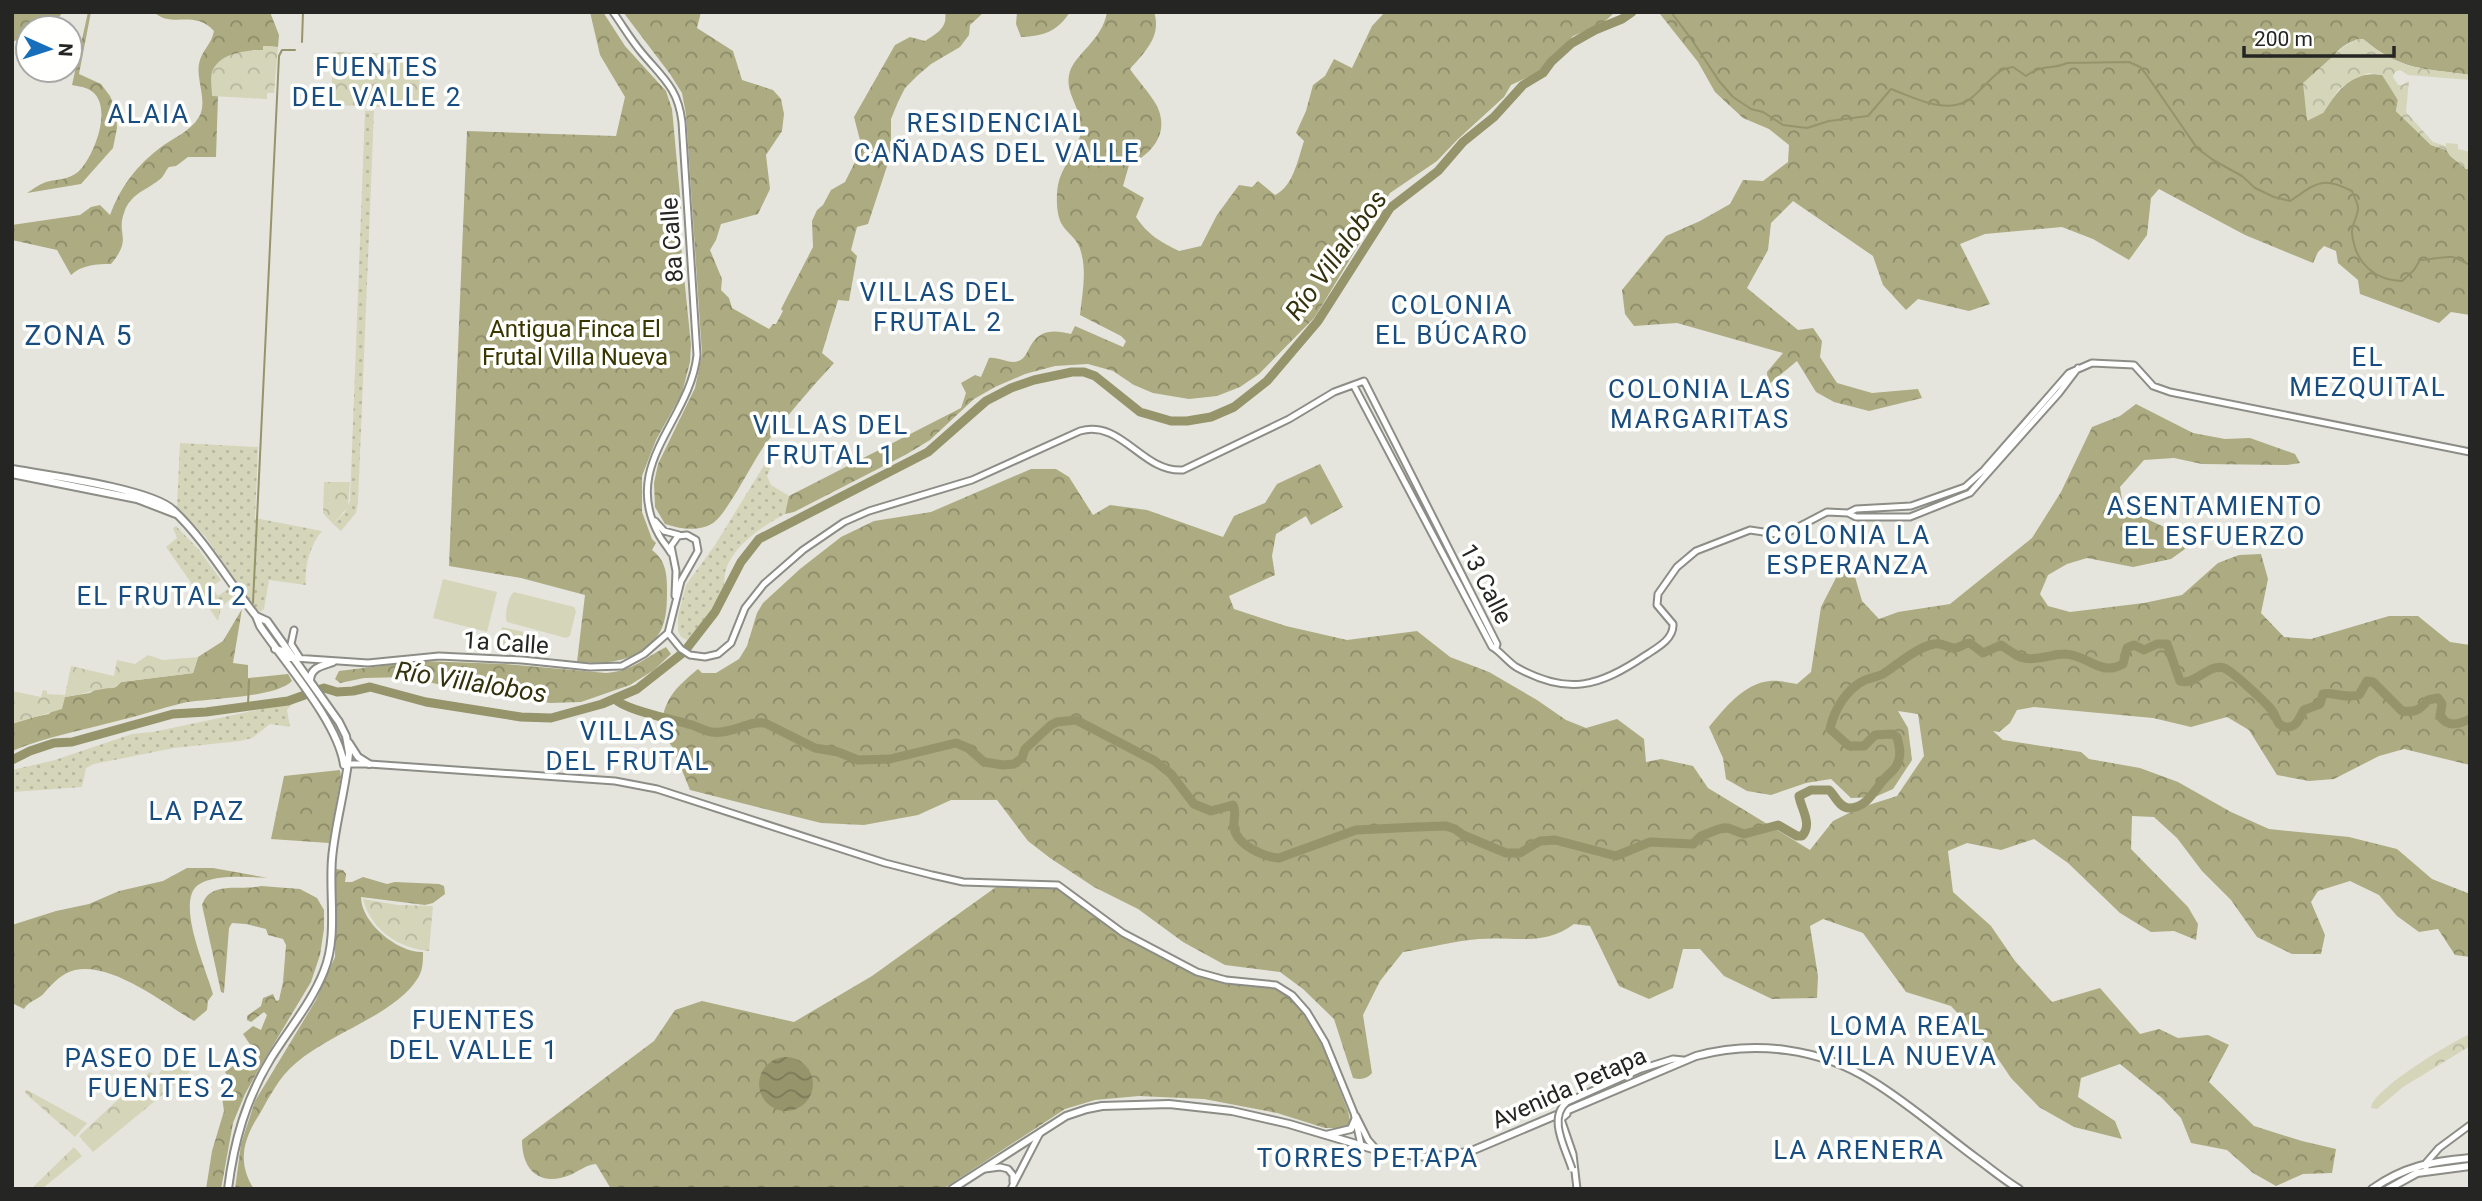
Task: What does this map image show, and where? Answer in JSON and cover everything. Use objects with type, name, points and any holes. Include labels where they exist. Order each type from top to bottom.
[{"type":"main road","name":"8a Calle","points":[[613,12],[671,87],[679,104],[682,122],[697,355],[688,390],[651,464],[647,495],[660,537],[673,555]]},
{"type":"main road","points":[[1848,513],[1856,509],[1911,506],[1965,486],[1984,470],[2069,373],[2089,363],[2133,364],[2152,385],[2163,390],[2470,452]]},
{"type":"main road","points":[[1496,648],[1510,663],[1535,676],[1576,686],[1594,683],[1635,663],[1670,636],[1673,624],[1657,605],[1657,597],[1677,567],[1696,551],[1750,530],[1783,535],[1830,511],[1856,517],[1910,517],[1969,493],[2059,393],[2078,368]]},
{"type":"main road","name":"13 Calle","points":[[1364,381],[1497,644],[1496,648],[1492,647],[1354,386],[1364,381]]},
{"type":"main road","points":[[653,519],[664,531],[691,536],[697,542],[698,551],[685,572],[675,597],[668,633],[684,652],[701,657],[718,654],[728,646],[748,604],[769,579],[811,544],[854,516],[960,485],[1000,470],[1088,429],[1111,433],[1160,466],[1170,470],[1183,470],[1289,419],[1334,393],[1354,386]]},
{"type":"main road","points":[[12,471],[137,499],[178,515],[255,614],[275,649],[320,711],[346,764]]},
{"type":"main road","points":[[675,597],[673,541],[682,535]]},
{"type":"main road","points":[[673,555],[682,562],[694,559]]},
{"type":"main road","points":[[255,614],[267,621],[310,680],[344,732],[353,751],[369,764]]},
{"type":"main road","points":[[294,630],[291,637],[292,648],[303,659]]},
{"type":"main road","name":"1a Calle","points":[[294,658],[368,663],[439,656],[612,667],[637,659],[668,633]]},
{"type":"main road","points":[[275,649],[282,651],[288,658],[294,658]]},
{"type":"main road","points":[[288,666],[294,658]]},
{"type":"main road","points":[[310,680],[314,669],[333,662]]},
{"type":"main road","points":[[228,1189],[235,1144],[249,1099],[271,1057],[313,993],[327,963],[332,860],[348,748],[344,732]]},
{"type":"main road","points":[[346,764],[615,781],[657,789],[932,875],[971,882],[1058,885],[1123,933],[1186,967],[1226,980],[1276,985],[1287,990],[1307,1012],[1325,1042],[1355,1117],[1361,1146]]},
{"type":"main road","name":"Avenida Petapa","points":[[952,1189],[1066,1116],[1087,1109],[1169,1104],[1251,1115],[1378,1151],[1427,1157],[1462,1153],[1684,1060],[1724,1049],[1752,1046],[1790,1051],[1837,1065],[1876,1083],[2019,1189]]},
{"type":"main road","points":[[1577,1187],[1557,1123],[1559,1109],[1567,1102],[1641,1069],[1673,1059],[1684,1060]]},
{"type":"main road","points":[[1571,1109],[1561,1117],[1573,1154],[1577,1187]]},
{"type":"main road","points":[[1326,1135],[1351,1129],[1355,1117]]},
{"type":"main road","points":[[1355,1117],[1360,1121],[1369,1142],[1378,1151]]},
{"type":"main road","points":[[2426,1171],[2426,1163],[2439,1148],[2470,1125]]},
{"type":"main road","points":[[1011,1189],[1040,1133]]},
{"type":"main road","points":[[2372,1189],[2399,1172],[2426,1163],[2470,1158]]},
{"type":"main road","points":[[2388,1189],[2406,1178],[2426,1171],[2470,1166]]},
{"type":"main road","points":[[981,1170],[1000,1167],[1008,1169],[1013,1175],[1011,1189]]},
{"type":"green space","points":[[12,12],[62,12],[14,14],[12,42]]},
{"type":"green space","points":[[88,12],[91,12],[84,48]]},
{"type":"green space","points":[[154,12],[270,12],[279,35],[278,47],[264,46],[263,50],[253,50],[218,96],[216,157],[188,157],[176,166],[169,167],[161,179],[130,201],[122,220],[123,242],[111,264],[84,267],[71,275],[57,250],[12,240],[12,225],[80,215],[91,207],[100,205],[110,215],[124,186],[144,161],[182,134],[199,117],[201,111],[199,64],[214,31],[199,21],[168,19]]},
{"type":"green space","name":"Antigua Finca El Frutal Villa Nueva","points":[[590,12],[603,12],[625,46],[666,91],[672,109],[691,345],[690,362],[682,393],[656,440],[642,476],[642,512],[656,543],[652,550],[662,562],[666,577],[667,605],[664,622],[653,642],[644,649],[623,659],[600,663],[577,662],[585,595],[521,578],[449,566],[467,131],[616,136],[625,97],[600,55]]},
{"type":"green space","points":[[623,12],[701,12],[697,28],[733,51],[742,80],[773,90],[781,99],[784,114],[782,131],[766,155],[770,189],[758,214],[721,224],[710,250],[722,279],[721,290],[729,298],[732,308],[769,329],[776,324],[783,311],[781,309],[813,247],[812,221],[817,210],[831,190],[845,182],[860,152],[861,144],[854,117],[895,45],[910,37],[925,41],[943,26],[945,12],[984,12],[970,25],[969,35],[960,47],[931,64],[917,76],[905,88],[898,102],[891,119],[891,154],[868,224],[857,227],[851,250],[857,256],[849,301],[838,300],[822,353],[834,363],[764,446],[719,518],[708,526],[696,529],[665,524],[655,507],[654,483],[658,464],[695,388],[702,354],[686,114],[682,93]]},
{"type":"green space","points":[[1017,12],[1070,12],[1049,32],[1021,37],[1016,24]]},
{"type":"green space","points":[[1107,12],[1154,12],[1154,36],[1130,69],[1157,106],[1160,134],[1145,155],[1129,165],[1123,186],[1144,198],[1136,217],[1145,229],[1179,251],[1201,246],[1217,215],[1239,185],[1252,187],[1258,181],[1275,195],[1286,186],[1294,172],[1304,141],[1296,133],[1313,85],[1325,76],[1334,59],[1352,68],[1372,26],[1385,12],[1615,12],[1602,24],[1573,36],[1537,73],[1511,85],[1504,97],[1437,161],[1390,193],[1315,317],[1259,374],[1240,387],[1217,396],[1189,399],[1153,393],[1134,385],[1113,371],[1088,364],[1055,366],[1025,374],[974,399],[930,440],[907,454],[794,512],[785,514],[789,496],[961,408],[966,393],[961,383],[975,375],[981,377],[989,358],[1018,361],[1025,356],[1039,336],[1054,332],[1071,334],[1075,326],[1123,347],[1126,341],[1121,336],[1080,315],[1084,284],[1083,260],[1078,244],[1061,222],[1057,206],[1060,178],[1075,149],[1081,127],[1070,90],[1069,75],[1076,61],[1100,32]]},
{"type":"green space","points":[[2470,12],[2470,75],[2401,63],[2363,39],[2355,40],[2334,56],[2328,75],[2323,113],[2347,83],[2372,74],[2383,75],[2398,100],[2396,111],[2431,145],[2446,150],[2466,169],[2470,168],[2470,315],[2451,312],[2439,323],[2360,294],[2358,280],[2338,263],[2336,251],[2324,246],[2313,263],[2245,235],[2159,189],[2151,198],[2147,235],[2129,260],[2093,239],[2062,227],[1985,234],[1960,244],[1990,304],[1969,311],[1918,299],[1906,310],[1883,285],[1873,256],[1793,201],[1771,223],[1768,250],[1747,288],[1798,330],[1813,328],[1822,341],[1820,357],[1837,383],[1872,393],[1918,389],[1922,398],[1869,411],[1834,402],[1816,392],[1797,361],[1768,385],[1767,372],[1783,353],[1677,323],[1634,326],[1625,314],[1622,290],[1666,236],[1730,204],[1743,180],[1763,181],[1788,162],[1789,145],[1769,129],[1743,118],[1715,92],[1698,62],[1660,14]]},
{"type":"green space","points":[[2357,39],[2363,39],[2401,63],[2470,75],[2470,80],[2408,75],[2400,70],[2395,72],[2393,77],[2398,85],[2409,81],[2406,112],[2433,142],[2446,146],[2446,143],[2458,144],[2458,149],[2470,152],[2470,168],[2466,169],[2446,150],[2431,145],[2396,111],[2398,100],[2382,75],[2368,73],[2352,80],[2339,89],[2323,113],[2307,121],[2303,83],[2342,48]]},
{"type":"green space","points":[[263,46],[278,47],[274,93],[267,93],[267,99],[212,96],[212,72],[220,61],[241,52],[263,50]]},
{"type":"green space","points":[[333,52],[421,55],[418,108],[331,105]]},
{"type":"green space","points":[[84,76],[101,84],[110,96],[116,111],[117,128],[113,148],[81,184],[27,193],[44,183],[74,175],[84,165],[96,143],[100,130],[100,105],[96,96],[88,89],[72,85],[84,84]]},
{"type":"green space","points":[[365,111],[374,111],[358,503],[356,513],[341,531],[333,524],[345,512],[350,501]]},
{"type":"green space","points":[[2136,404],[2193,433],[2225,439],[2250,438],[2295,454],[2300,463],[2202,464],[2174,458],[2144,460],[2120,487],[2123,508],[2175,532],[2185,549],[2171,559],[2133,567],[2087,558],[2067,564],[2048,575],[2040,594],[2048,606],[2070,612],[2144,603],[2182,595],[2218,563],[2239,555],[2261,554],[2268,579],[2261,613],[2284,637],[2311,639],[2389,616],[2418,616],[2450,642],[2470,645],[2470,765],[2404,749],[2379,756],[2334,779],[2309,781],[2277,775],[2249,730],[2227,717],[2191,727],[2153,718],[2034,707],[2017,710],[2010,723],[1999,732],[1993,731],[2003,740],[2081,752],[2089,759],[2140,768],[2178,782],[2231,812],[2269,829],[2349,837],[2397,849],[2432,879],[2470,894],[2470,957],[2455,955],[2438,929],[2419,932],[2397,916],[2379,895],[2350,881],[2318,891],[2311,902],[2325,935],[2321,954],[2292,954],[2257,937],[2231,900],[2202,871],[2177,838],[2154,817],[2132,816],[2131,849],[2188,907],[2198,924],[2196,940],[2174,931],[2151,932],[2120,913],[2068,863],[2034,839],[2001,850],[1967,843],[1948,851],[1953,892],[1991,926],[2015,961],[2052,1002],[2100,988],[2140,1034],[2159,1029],[2178,1038],[2208,1035],[2229,1045],[2209,1082],[2254,1126],[2336,1149],[2332,1173],[2303,1174],[2276,1186],[2253,1173],[2227,1150],[2191,1143],[2181,1118],[2162,1098],[2120,1064],[2081,1078],[2078,1097],[2115,1121],[2122,1139],[2074,1127],[2039,1107],[1951,1006],[1906,992],[1863,933],[1823,919],[1810,926],[1818,976],[1817,998],[1772,999],[1724,976],[1700,949],[1683,949],[1673,988],[1649,999],[1619,986],[1590,926],[1574,924],[1551,936],[1540,938],[1479,939],[1403,952],[1380,981],[1363,1015],[1372,1073],[1368,1077],[1353,1078],[1334,1019],[1303,989],[1280,972],[1225,965],[1183,942],[1138,909],[1094,887],[1050,858],[1028,841],[997,800],[951,800],[918,815],[864,825],[821,823],[690,790],[673,748],[660,730],[668,702],[689,676],[698,669],[702,673],[716,673],[739,659],[747,646],[757,613],[763,603],[841,537],[874,521],[931,512],[1031,469],[1056,469],[1069,477],[1093,515],[1110,505],[1147,510],[1223,537],[1234,516],[1265,503],[1277,484],[1320,464],[1343,507],[1311,525],[1306,516],[1276,534],[1272,556],[1275,575],[1229,596],[1234,609],[1286,626],[1347,640],[1417,631],[1450,657],[1489,672],[1566,720],[1586,728],[1617,719],[1644,739],[1646,762],[1661,759],[1693,766],[1708,788],[1810,850],[1833,821],[1859,808],[1897,796],[1924,756],[1918,714],[1898,711],[1908,728],[1912,760],[1893,789],[1875,797],[1851,798],[1831,779],[1806,783],[1771,795],[1747,791],[1726,779],[1723,758],[1709,727],[1735,698],[1752,687],[1773,681],[1797,684],[1811,672],[1821,607],[1839,572],[1853,570],[1862,601],[1879,619],[1898,612],[1950,604],[2032,538],[2061,492],[2092,427],[2120,416]]},
{"type":"green space","points":[[180,443],[258,447],[255,518],[322,531],[309,556],[306,585],[269,580],[264,609],[260,612],[255,608],[205,536],[177,508]]},
{"type":"green space","points":[[768,459],[771,467],[767,476],[771,485],[789,496],[785,514],[759,530],[736,552],[726,569],[719,596],[687,640],[681,637],[678,631],[678,616],[686,585],[715,545]]},
{"type":"green space","points":[[324,482],[350,482],[348,507],[333,524],[323,513]]},
{"type":"green space","name":"EL FRUTAL 2","points":[[176,526],[199,550],[221,580],[211,587],[218,596],[228,589],[233,596],[221,608],[218,621],[166,547],[177,538],[173,528]]},
{"type":"green space","points":[[443,579],[497,592],[487,632],[433,618]]},
{"type":"green space","points":[[514,592],[574,607],[576,611],[570,636],[566,638],[507,622],[507,606]]},
{"type":"green space","points":[[242,609],[233,663],[248,665],[248,678],[288,674],[292,681],[284,687],[257,694],[183,703],[53,737],[12,751],[12,724],[49,714],[64,697],[90,693],[98,688],[116,687],[121,682],[193,673],[198,657],[223,641]]},
{"type":"green space","points":[[502,627],[524,632],[519,654],[497,648]]},
{"type":"green space","points":[[666,647],[671,654],[654,670],[630,685],[581,702],[550,703],[459,689],[407,677],[364,678],[340,683],[335,679],[339,671],[422,661],[505,664],[606,673],[630,667]]},
{"type":"green space","name":"EL FRUTAL 2","points":[[148,655],[163,660],[198,657],[193,673],[121,682],[114,688],[65,697],[62,709],[12,724],[12,691],[41,697],[43,690],[47,691],[47,694],[65,695],[71,666],[114,676],[117,660],[135,664]]},
{"type":"green space","points":[[291,705],[287,710],[290,727],[270,724],[252,738],[240,741],[174,748],[94,764],[86,768],[82,787],[12,792],[12,770],[55,760],[132,734]]},
{"type":"green space","points":[[340,770],[329,843],[271,839],[284,776]]},
{"type":"green space","points":[[187,868],[213,868],[268,878],[213,879],[198,885],[192,894],[191,921],[213,994],[208,1001],[207,1010],[194,1021],[121,978],[89,969],[66,973],[24,1009],[12,1003],[12,925],[89,904],[119,891],[163,881]]},
{"type":"green space","points":[[336,869],[343,870],[346,874],[345,882],[363,877],[387,884],[395,882],[444,886],[445,894],[433,903],[425,905],[361,897],[367,917],[383,935],[403,947],[423,952],[421,972],[408,991],[394,1003],[310,1052],[285,1074],[253,1124],[246,1143],[245,1170],[254,1189],[235,1189],[241,1144],[255,1101],[316,1000],[335,957]]},
{"type":"green space","points":[[1003,882],[1062,888],[1123,933],[1176,962],[1226,980],[1276,985],[1292,995],[1322,1045],[1348,1111],[1350,1120],[1347,1128],[1325,1128],[1277,1113],[1204,1099],[1139,1096],[1095,1100],[1065,1109],[943,1189],[611,1189],[596,1164],[570,1175],[549,1179],[534,1173],[529,1167],[525,1160],[522,1140],[654,1041],[675,1010],[702,1001],[794,1022],[872,976]]},
{"type":"green space","points":[[261,886],[300,889],[317,898],[324,910],[320,955],[311,982],[245,1094],[233,1123],[221,1189],[206,1189],[212,1151],[224,1111],[222,1097],[233,1088],[230,1084],[235,1079],[232,1075],[228,1077],[225,1072],[252,1052],[243,1034],[253,1026],[261,1030],[267,1015],[264,1012],[251,1022],[247,1020],[247,1016],[261,1006],[263,998],[273,994],[276,1001],[279,1000],[286,945],[283,939],[268,935],[266,929],[232,923],[229,928],[224,993],[221,992],[202,905],[206,897],[219,889]]},
{"type":"green space","name":"FUENTES DEL VALLE 1","points":[[363,899],[398,905],[433,906],[429,951],[407,946],[387,936],[372,920]]},
{"type":"green space","points":[[2470,1034],[2470,1046],[2403,1087],[2377,1109],[2371,1108],[2384,1090],[2398,1079],[2430,1056]]},
{"type":"green space","name":"PASEO DE LAS FUENTES 2","points":[[166,1064],[183,1064],[190,1072],[93,1152],[79,1136],[138,1081],[143,1081],[149,1072],[158,1075]]},
{"type":"green space","points":[[27,1090],[87,1123],[75,1137],[26,1094]]},
{"type":"green space","points":[[74,1147],[82,1156],[42,1189],[31,1189]]},
{"type":"water","points":[[786,1057],[805,1065],[813,1084],[805,1103],[786,1111],[767,1103],[759,1084],[767,1065]]},
{"type":"waterway","points":[[302,42],[303,12]]},
{"type":"waterway","name":"Río Villalobos","points":[[12,760],[54,743],[72,742],[173,714],[288,701],[324,688],[337,692],[370,687],[426,702],[521,717],[551,718],[602,704],[637,689],[684,652],[715,612],[741,562],[759,539],[928,452],[986,401],[1011,388],[1034,380],[1084,372],[1095,376],[1140,412],[1171,421],[1211,417],[1234,407],[1267,381],[1318,321],[1390,208],[1438,171],[1463,142],[1494,117],[1523,85],[1543,73],[1572,43],[1632,12]]},
{"type":"waterway","points":[[1671,12],[1733,97],[1783,125],[1807,128],[1829,121],[1868,116],[1891,89],[1927,103],[1956,105],[1970,99],[1998,73],[2008,68],[2013,67],[2026,76],[2038,69],[2067,63],[2129,62],[2140,67],[2146,74],[2197,148],[2242,176],[2255,188],[2290,201],[2319,184],[2333,183],[2352,191],[2358,207],[2352,230],[2354,244],[2362,261],[2375,273],[2402,281],[2420,260],[2444,257],[2470,265]]},
{"type":"waterway","points":[[253,603],[279,56],[282,50],[295,50]]},
{"type":"waterway","points":[[615,699],[639,711],[712,732],[765,723],[815,748],[838,752],[858,760],[890,759],[956,743],[968,748],[984,762],[1014,764],[1022,758],[1025,749],[1051,725],[1076,720],[1155,761],[1171,774],[1194,804],[1211,811],[1233,805],[1234,827],[1240,839],[1259,852],[1279,858],[1356,830],[1417,827],[1446,826],[1506,853],[1520,853],[1540,841],[1555,840],[1616,856],[1650,842],[1693,844],[1701,836],[1728,828],[1744,834],[1778,825],[1802,836],[1806,821],[1799,796],[1811,790],[1829,790],[1842,806],[1856,807],[1870,797],[1898,762],[1900,754],[1897,737],[1892,734],[1875,735],[1864,746],[1849,746],[1830,729],[1842,701],[1863,681],[1883,674],[1914,653],[1937,644],[1955,648],[1970,643],[1983,653],[2001,645],[2025,658],[2073,655],[2108,668],[2123,664],[2127,648],[2134,645],[2144,650],[2157,644],[2167,644],[2180,681],[2186,682],[2212,669],[2224,668],[2257,695],[2279,723],[2286,727],[2295,724],[2304,710],[2320,704],[2323,694],[2359,695],[2367,681],[2373,682],[2402,711],[2417,710],[2428,700],[2438,698],[2442,704],[2440,716],[2443,720],[2450,724],[2470,719]]},
{"type":"waterway","points":[[248,705],[249,680]]},
{"type":"district","name":"FUENTES DEL VALLE 2","points":[[377,82]]},
{"type":"district","name":"ALAIA","points":[[149,114]]},
{"type":"district","name":"RESIDENCIAL CAÑADAS DEL VALLE","points":[[997,138]]},
{"type":"district","name":"VILLAS DEL FRUTAL 2","points":[[938,307]]},
{"type":"district","name":"COLONIA EL BÚCARO","points":[[1452,320]]},
{"type":"district","name":"ZONA 5","points":[[79,335]]},
{"type":"district","name":"EL MEZQUITAL","points":[[2368,372]]},
{"type":"district","name":"COLONIA LAS MARGARITAS","points":[[1700,404]]},
{"type":"district","name":"VILLAS DEL FRUTAL 1","points":[[831,440]]},
{"type":"district","name":"ASENTAMIENTO EL ESFUERZO","points":[[2215,521]]},
{"type":"district","name":"COLONIA LA ESPERANZA","points":[[1848,550]]},
{"type":"district","name":"EL FRUTAL 2","points":[[162,596]]},
{"type":"district","name":"VILLAS DEL FRUTAL","points":[[628,746]]},
{"type":"district","name":"LA PAZ","points":[[197,811]]},
{"type":"district","name":"FUENTES DEL VALLE 1","points":[[474,1035]]},
{"type":"district","name":"LOMA REAL VILLA NUEVA","points":[[1908,1041]]},
{"type":"district","name":"PASEO DE LAS FUENTES 2","points":[[162,1073]]},
{"type":"district","name":"LA ARENERA","points":[[1859,1150]]},
{"type":"district","name":"TORRES PETAPA","points":[[1368,1158]]}]
